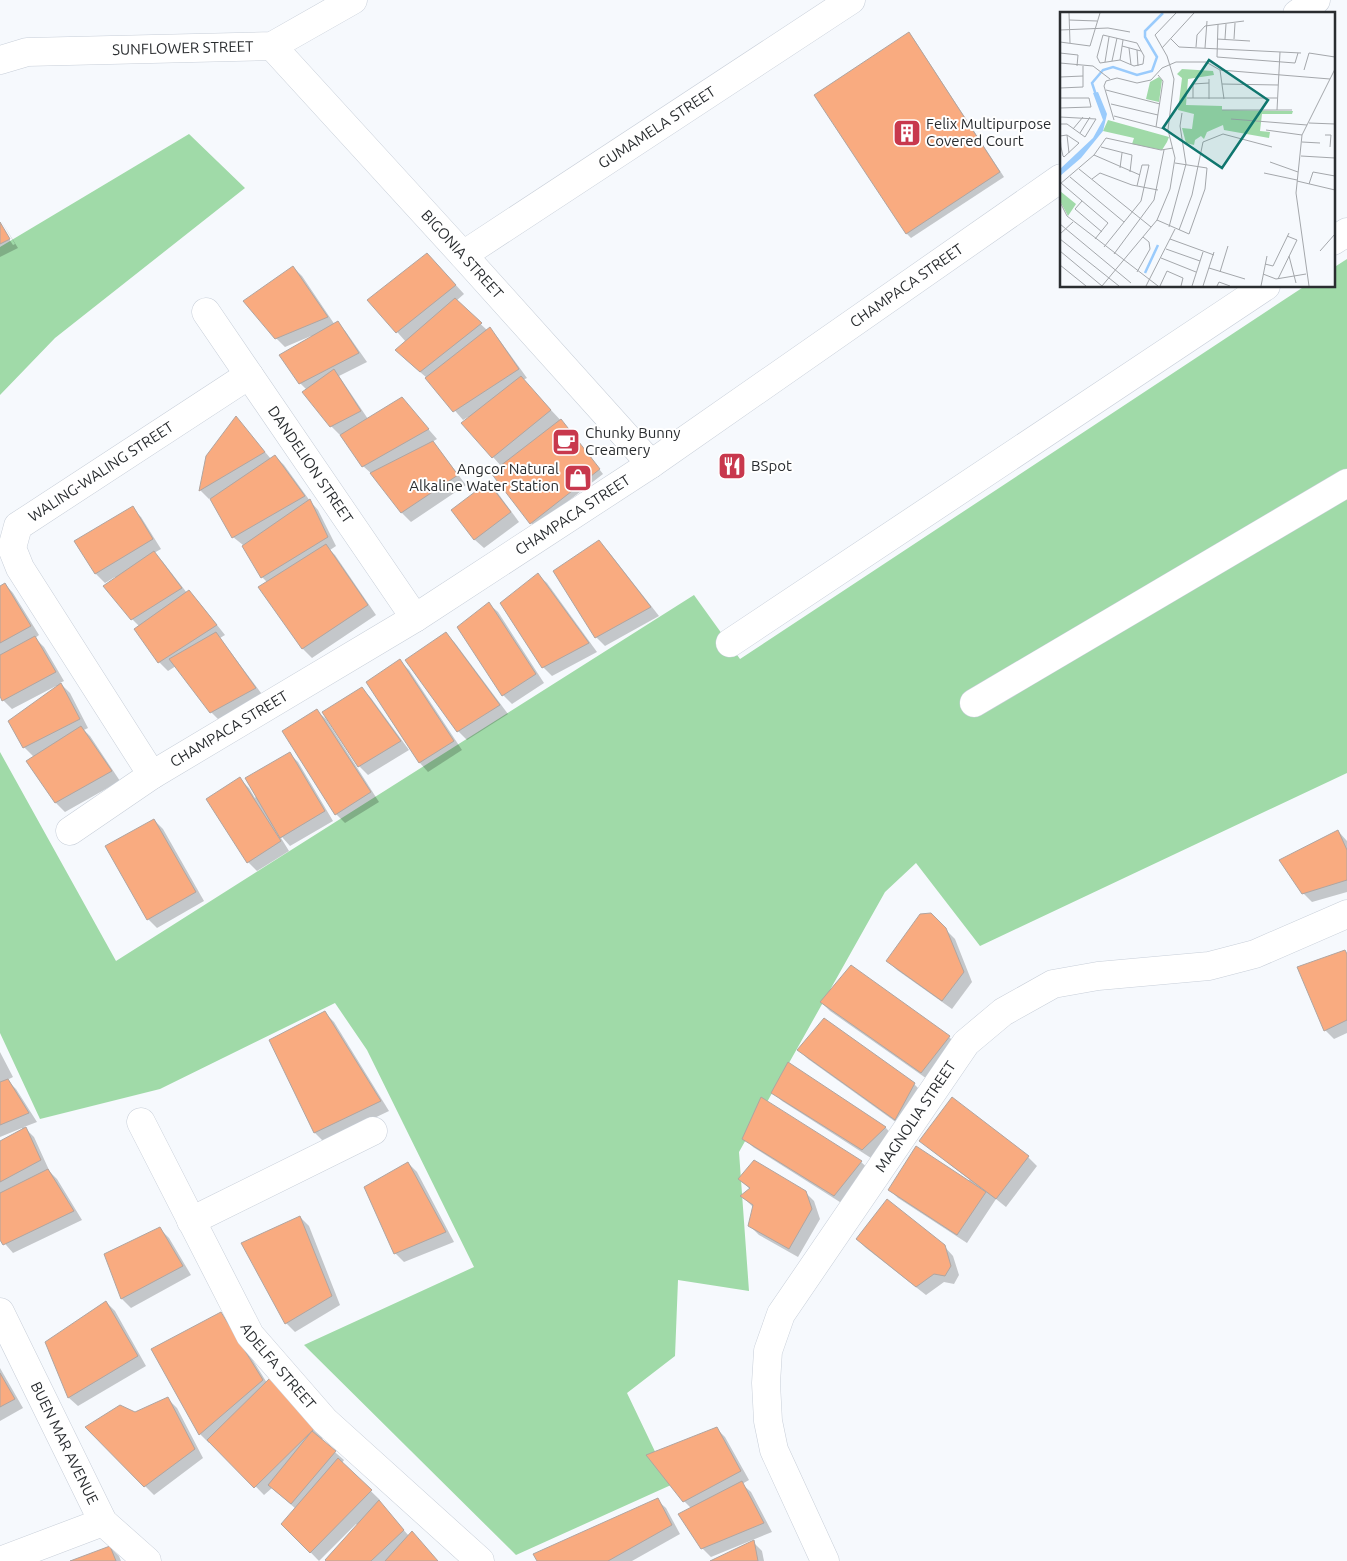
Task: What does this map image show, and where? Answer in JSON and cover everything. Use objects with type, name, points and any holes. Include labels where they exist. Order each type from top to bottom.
[{"type":"street","name":"SUNFLOWER STREET","points":[[0,60],[27,52],[272,46],[354,0]]},
{"type":"street","name":"GUMAMELA STREET","points":[[464,255],[851,0]]},
{"type":"street","points":[[1299,12],[1316,0]]},
{"type":"street","name":"BIGONIA STREET","points":[[272,46],[464,255],[650,464]]},
{"type":"street","name":"CHAMPACA STREET","points":[[70,831],[152,775],[415,618],[650,464],[1060,179]]},
{"type":"street","points":[[1334,240],[1347,232]]},
{"type":"street","points":[[730,643],[1263,288]]},
{"type":"street","name":"DANDELION STREET","points":[[206,312],[415,618]]},
{"type":"street","name":"WALING-WALING STREET","points":[[152,775],[20,568],[12,548],[18,526],[249,375]]},
{"type":"street","points":[[974,703],[1347,483]]},
{"type":"street","name":"MAGNOLIA STREET","points":[[825,1561],[774,1450],[768,1421],[766,1384],[768,1351],[782,1314],[966,1044],[1003,1012],[1053,984],[1098,976],[1209,966],[1255,954],[1347,914]]},
{"type":"street","name":"ADELFA STREET","points":[[141,1122],[250,1335],[325,1421],[480,1561]]},
{"type":"street","points":[[191,1221],[373,1131]]},
{"type":"street","name":"BUEN MAR AVENUE","points":[[0,1312],[103,1522],[147,1561]]},
{"type":"street","points":[[0,1561],[103,1522]]},
{"type":"green space","points":[[189,134],[245,188],[55,338],[0,395],[0,247]]},
{"type":"green space","points":[[1347,259],[1347,773],[980,946],[916,863],[885,892],[739,1152],[749,1291],[678,1280],[675,1356],[627,1393],[671,1485],[516,1555],[304,1345],[474,1267],[367,1050],[335,1003],[160,1089],[40,1119],[0,1033],[0,752],[116,961],[694,595],[740,659],[1302,288],[1334,288],[1334,267]]},
{"type":"building","name":"Felix Multipurpose Covered Court","points":[[909,32],[1000,172],[906,234],[814,95]]},
{"type":"building","points":[[0,222],[10,239],[0,244]]},
{"type":"building","points":[[427,253],[456,285],[396,333],[367,300]]},
{"type":"building","points":[[293,266],[328,317],[275,339],[243,301]]},
{"type":"building","points":[[455,298],[482,323],[420,372],[395,350]]},
{"type":"building","points":[[338,321],[359,353],[299,384],[279,355]]},
{"type":"building","points":[[490,327],[519,369],[453,412],[425,378]]},
{"type":"building","points":[[334,369],[361,411],[330,427],[302,392]]},
{"type":"building","points":[[521,376],[551,410],[492,458],[461,423]]},
{"type":"building","points":[[402,397],[429,429],[362,467],[340,435]]},
{"type":"building","points":[[236,416],[265,452],[199,491],[206,456]]},
{"type":"building","points":[[561,419],[600,469],[530,524],[491,473]]},
{"type":"building","points":[[433,441],[458,475],[401,513],[370,473]]},
{"type":"building","points":[[275,455],[305,496],[232,538],[210,499]]},
{"type":"building","points":[[488,482],[511,512],[474,540],[451,510]]},
{"type":"building","points":[[310,499],[328,537],[261,578],[242,546]]},
{"type":"building","points":[[133,506],[153,539],[95,574],[74,541]]},
{"type":"building","points":[[599,540],[651,607],[595,638],[553,571]]},
{"type":"building","points":[[326,544],[368,605],[302,649],[258,587]]},
{"type":"building","points":[[154,551],[182,588],[131,620],[103,586]]},
{"type":"building","points":[[538,573],[589,643],[542,668],[500,603]]},
{"type":"building","points":[[5,583],[31,626],[0,643],[0,586]]},
{"type":"building","points":[[189,590],[217,625],[158,663],[134,629]]},
{"type":"building","points":[[489,602],[536,674],[502,696],[457,627]]},
{"type":"building","points":[[216,632],[256,688],[210,713],[169,659]]},
{"type":"building","points":[[446,632],[500,705],[457,732],[405,660]]},
{"type":"building","points":[[35,636],[56,672],[2,701],[0,696],[0,655]]},
{"type":"building","points":[[400,659],[454,741],[419,763],[366,682]]},
{"type":"building","points":[[61,683],[80,719],[23,748],[8,721]]},
{"type":"building","points":[[362,687],[401,741],[358,767],[322,712]]},
{"type":"building","points":[[317,709],[371,792],[335,815],[282,731]]},
{"type":"building","points":[[81,726],[112,771],[55,803],[26,761]]},
{"type":"building","points":[[290,752],[325,811],[280,838],[245,778]]},
{"type":"building","points":[[240,777],[281,841],[247,863],[206,799]]},
{"type":"building","points":[[154,819],[196,892],[147,920],[105,846]]},
{"type":"building","points":[[1338,830],[1347,850],[1347,880],[1302,894],[1279,860]]},
{"type":"building","points":[[931,913],[946,928],[964,972],[942,1001],[886,961],[920,914]]},
{"type":"building","points":[[1345,950],[1347,954],[1347,1020],[1324,1031],[1297,967]]},
{"type":"building","points":[[851,965],[950,1036],[921,1073],[820,1002]]},
{"type":"building","points":[[325,1011],[381,1101],[314,1133],[269,1040]]},
{"type":"building","points":[[824,1018],[915,1083],[895,1120],[797,1050]]},
{"type":"building","points":[[788,1062],[886,1127],[862,1150],[771,1093]]},
{"type":"building","points":[[8,1079],[29,1113],[0,1125],[0,1082]]},
{"type":"building","points":[[761,1097],[862,1161],[834,1196],[742,1139]]},
{"type":"building","points":[[952,1097],[1029,1156],[996,1199],[919,1141]]},
{"type":"building","points":[[26,1127],[41,1160],[0,1182],[0,1141]]},
{"type":"building","points":[[916,1146],[986,1192],[957,1235],[888,1190]]},
{"type":"building","points":[[754,1160],[806,1191],[812,1209],[789,1249],[748,1226],[753,1205],[740,1196],[750,1188],[738,1179]]},
{"type":"building","points":[[408,1162],[446,1232],[394,1254],[364,1187]]},
{"type":"building","points":[[48,1169],[74,1211],[3,1245],[0,1240],[0,1193]]},
{"type":"building","points":[[887,1199],[945,1245],[951,1266],[945,1276],[934,1274],[916,1287],[856,1239]]},
{"type":"building","points":[[300,1216],[332,1296],[285,1324],[241,1243]]},
{"type":"building","points":[[160,1227],[183,1266],[121,1299],[104,1254]]},
{"type":"building","points":[[106,1301],[138,1356],[68,1398],[45,1342]]},
{"type":"building","points":[[221,1312],[263,1380],[199,1435],[151,1349]]},
{"type":"building","points":[[0,1373],[15,1399],[0,1407]]},
{"type":"building","points":[[271,1377],[319,1424],[254,1488],[207,1440]]},
{"type":"building","points":[[168,1397],[195,1449],[144,1487],[85,1427],[120,1405],[135,1412]]},
{"type":"building","points":[[717,1427],[741,1471],[683,1502],[646,1455]]},
{"type":"building","points":[[312,1431],[336,1451],[291,1504],[268,1485]]},
{"type":"building","points":[[338,1458],[372,1490],[310,1553],[281,1524]]},
{"type":"building","points":[[742,1481],[764,1523],[701,1549],[678,1514]]},
{"type":"building","points":[[658,1498],[672,1525],[608,1561],[537,1561],[533,1554]]},
{"type":"building","points":[[379,1500],[404,1530],[371,1561],[326,1561],[325,1560]]},
{"type":"building","points":[[412,1531],[438,1561],[385,1561]]},
{"type":"building","points":[[754,1540],[758,1561],[710,1561]]},
{"type":"building","points":[[110,1546],[116,1561],[70,1561]]},
{"type":"place","name":"Felix Multipurpose Covered Court","points":[[907,133]]},
{"type":"place","name":"Chunky Bunny Creamery","points":[[566,442]]},
{"type":"place","name":"BSpot","points":[[732,466]]},
{"type":"place","name":"Angcor Natural Alkaline Water Station","points":[[578,478]]}]
